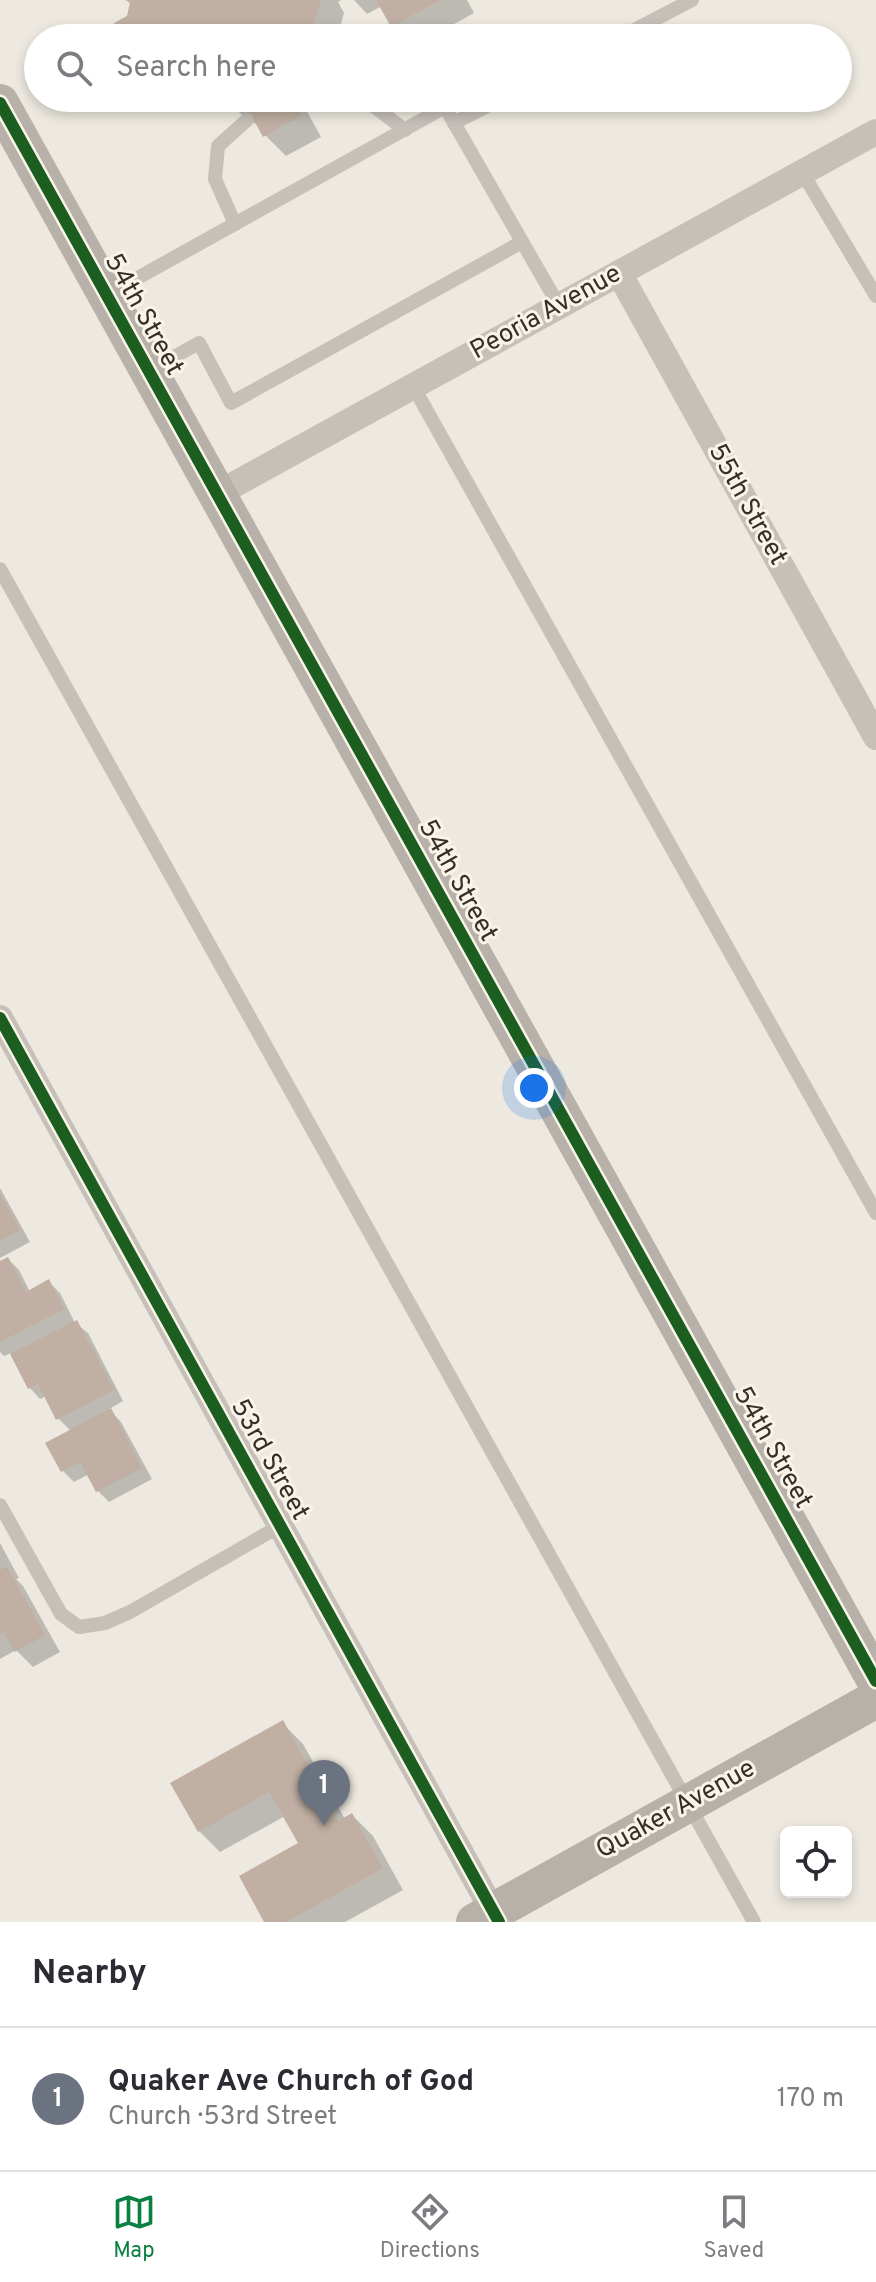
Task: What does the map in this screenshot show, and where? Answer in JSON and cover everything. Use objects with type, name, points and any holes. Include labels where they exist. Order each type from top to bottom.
[{"type":"street","name":"54th Street","points":[[0,103],[876,1681]]},
{"type":"street","name":"Peoria Avenue","points":[[217,494],[876,132]]},
{"type":"street","name":"55th Street","points":[[619,273],[876,737]]},
{"type":"street","name":"53rd Street","points":[[0,1018],[280,1526],[489,1919]]},
{"type":"street","name":"Quaker Avenue","points":[[489,1919],[876,1699]]},
{"type":"lane","points":[[646,24],[692,0]]},
{"type":"lane","points":[[381,112],[405,130]]},
{"type":"lane","points":[[107,295],[436,112]]},
{"type":"lane","points":[[448,112],[559,306]]},
{"type":"lane","points":[[454,123],[476,112]]},
{"type":"lane","points":[[235,224],[215,179],[218,146],[247,120]]},
{"type":"lane","points":[[802,172],[876,296]]},
{"type":"lane","points":[[149,371],[199,343],[231,403],[522,242]]},
{"type":"lane","points":[[413,386],[876,1213]]},
{"type":"lane","points":[[0,569],[754,1922]]},
{"type":"lane","points":[[0,1505],[61,1614],[79,1627],[105,1623],[130,1612],[280,1526]]},
{"type":"building","points":[[125,0],[321,0],[314,24],[115,24],[127,16],[130,2]]},
{"type":"building","points":[[376,0],[440,0],[396,24],[389,24]]},
{"type":"building","points":[[249,112],[300,112],[302,115],[263,137]]},
{"type":"building","points":[[0,1194],[20,1230],[0,1241]]},
{"type":"building","points":[[8,1257],[26,1292],[49,1279],[64,1309],[0,1342],[0,1261]]},
{"type":"building","points":[[77,1320],[114,1390],[56,1420],[38,1384],[28,1389],[10,1354]]},
{"type":"building","points":[[111,1408],[142,1468],[96,1492],[80,1462],[61,1472],[45,1443]]},
{"type":"building","points":[[7,1567],[45,1635],[15,1652],[4,1632],[0,1634],[0,1570]]},
{"type":"building","points":[[283,1720],[338,1821],[352,1813],[383,1868],[286,1922],[264,1922],[239,1876],[298,1843],[269,1792],[198,1832],[170,1783]]},
{"type":"cycle path","points":[[0,103],[876,1681]]},
{"type":"cycle path","points":[[0,1018],[499,1922]]},
{"type":"place","name":"Quaker Ave Church of God","points":[[324,1826]]}]
